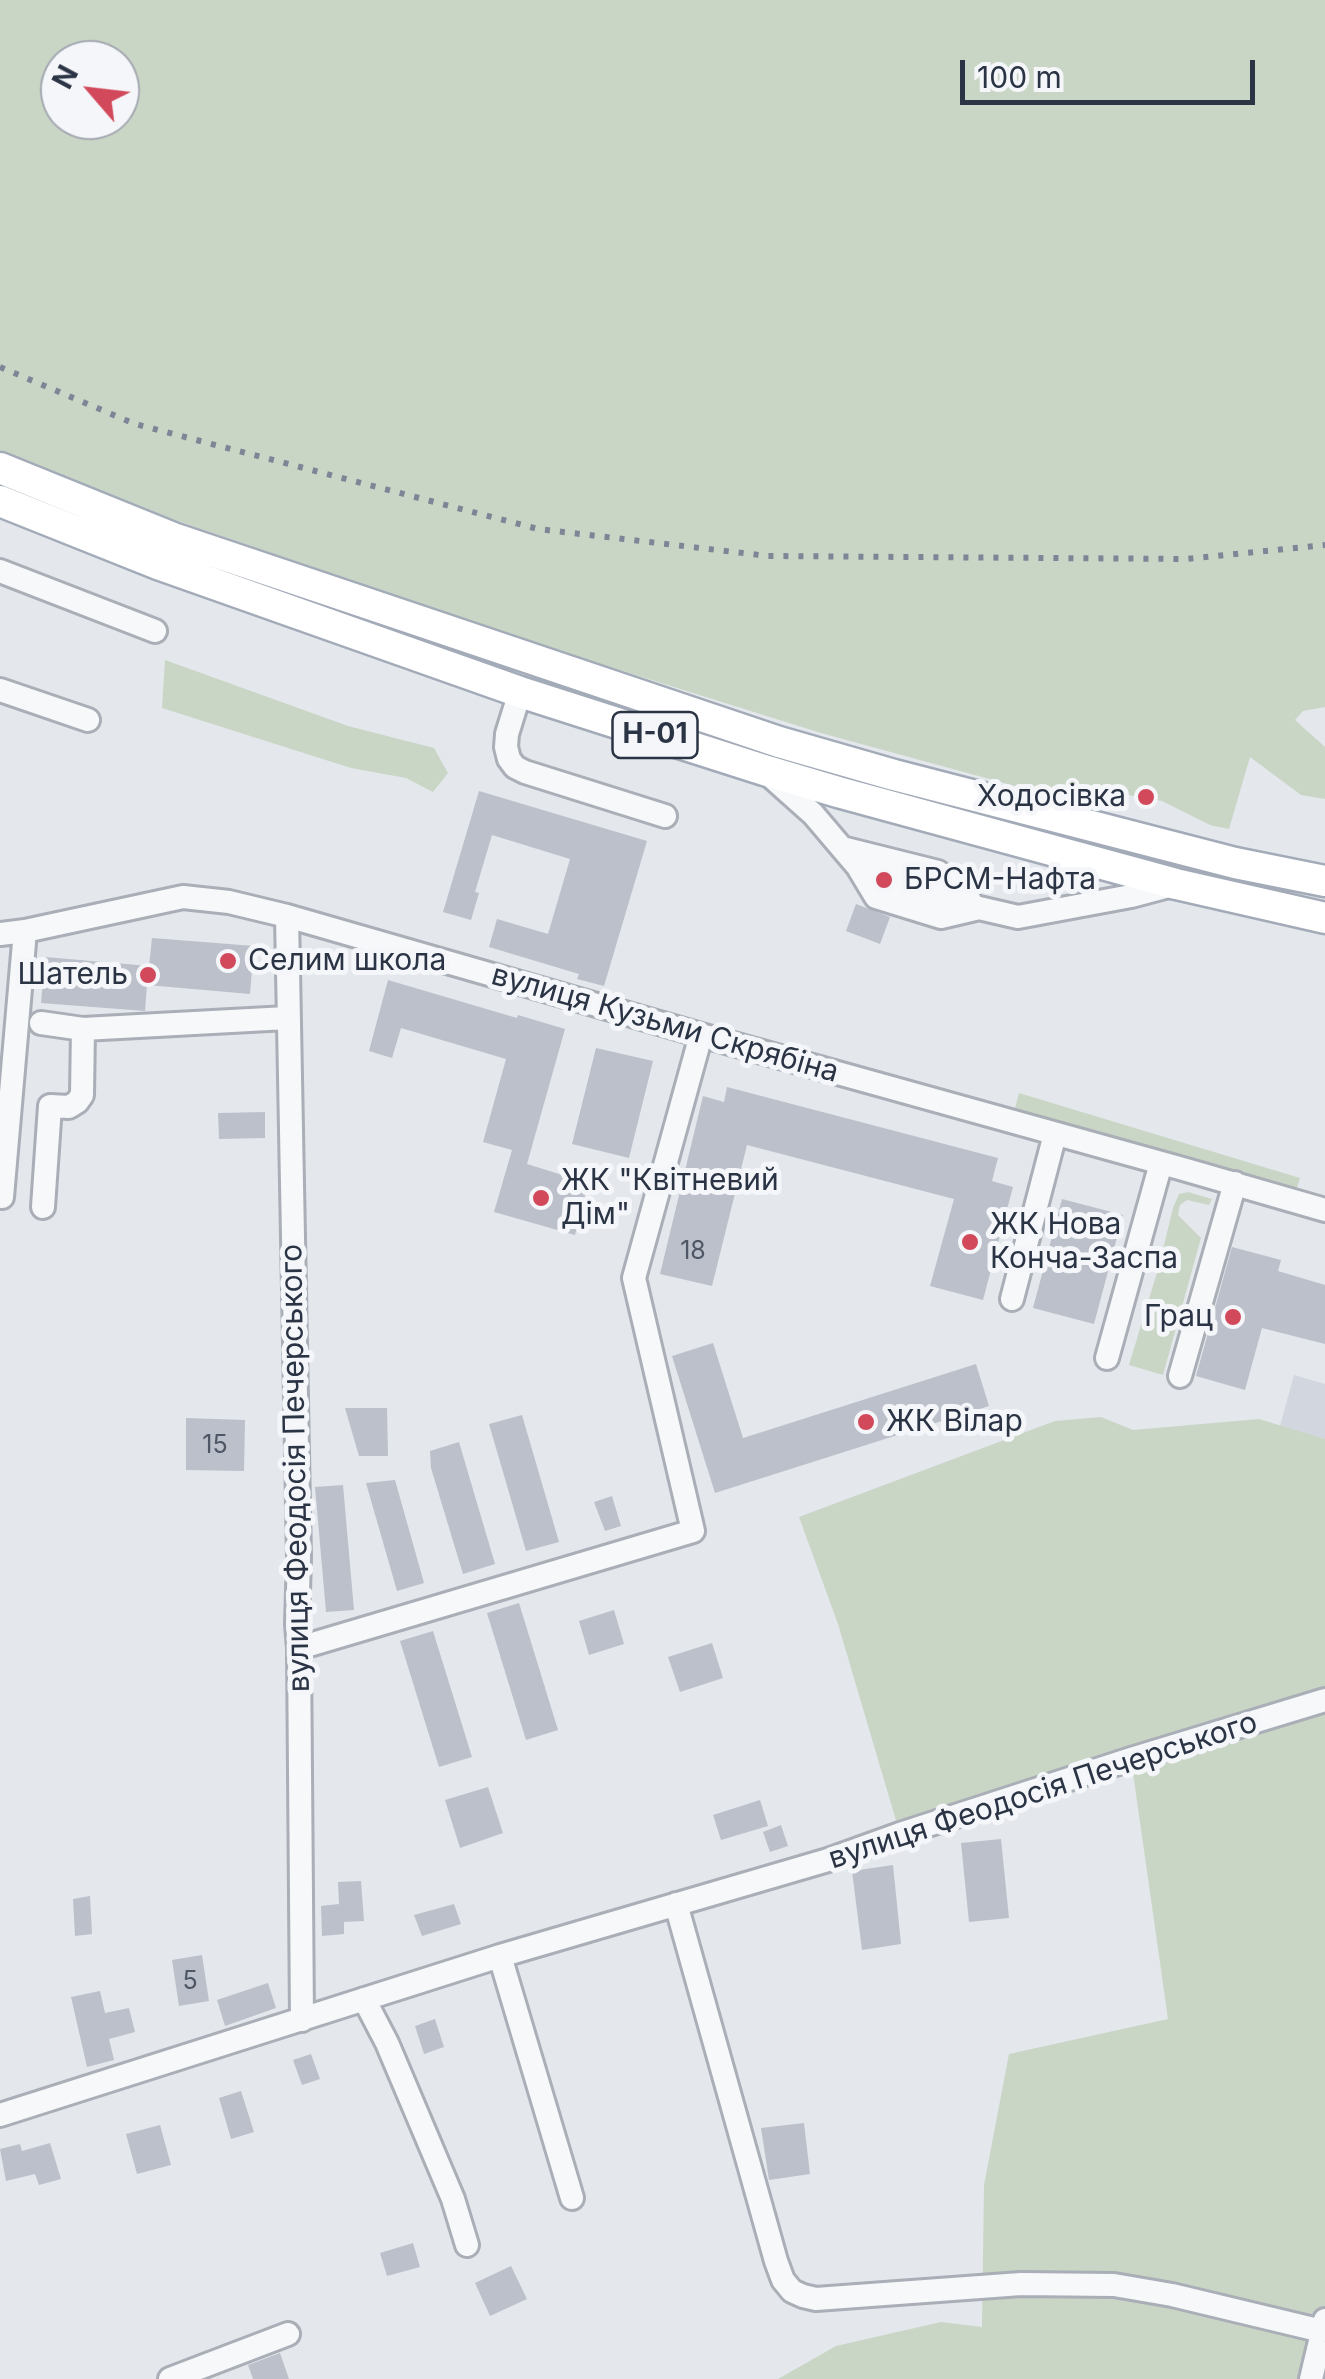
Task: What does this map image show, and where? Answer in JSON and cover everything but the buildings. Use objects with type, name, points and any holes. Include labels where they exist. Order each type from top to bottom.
[{"type":"main road","name":"Н-01","points":[[0,468],[173,538],[779,742],[1216,858],[1325,881]]},
{"type":"main road","name":"Н-01","points":[[0,502],[158,564],[520,692],[764,770],[1176,884],[1325,918]]},
{"type":"street","points":[[0,571],[155,631]]},
{"type":"street","points":[[0,690],[88,720]]},
{"type":"street","points":[[520,692],[506,747],[515,767],[665,816]]},
{"type":"street","points":[[764,770],[813,814],[858,867],[902,886],[979,908],[1018,918],[1176,884]]},
{"type":"street","points":[[843,848],[938,872],[979,908]]},
{"type":"street","name":"вулиця Кузьми Скрябіна","points":[[0,934],[183,898],[229,902],[1325,1210]]},
{"type":"street","name":"вулиця Феодосія Печерського","points":[[287,916],[302,2020]]},
{"type":"street","points":[[2,1197],[26,931]]},
{"type":"street","points":[[41,1023],[83,1029],[287,1018]]},
{"type":"street","points":[[43,1206],[50,1106],[69,1107],[82,1095],[83,1029]]},
{"type":"street","points":[[299,1648],[693,1531],[634,1278],[700,1035]]},
{"type":"street","points":[[1012,1299],[1055,1134]]},
{"type":"street","points":[[1106,1358],[1161,1162]]},
{"type":"street","points":[[1180,1376],[1235,1183]]},
{"type":"street","name":"вулиця Феодосія Печерського","points":[[0,2115],[500,1956],[828,1860],[1131,1759],[1325,1700]]},
{"type":"street","points":[[676,1904],[776,2261],[792,2291],[816,2298],[1021,2284],[1114,2285],[1323,2325],[1311,2379]]},
{"type":"street","points":[[500,1956],[572,2198]]},
{"type":"street","points":[[364,1999],[453,2199],[467,2245]]},
{"type":"street","points":[[170,2379],[288,2334]]},
{"type":"shaded area","points":[[1294,1375],[1325,1384],[1325,1439],[1280,1426]]},
{"type":"green space","points":[[0,0],[1325,0],[1325,707],[1303,711],[1295,720],[1325,747],[1325,799],[1301,795],[1250,757],[1229,829],[1210,825],[1162,801],[1128,795],[1089,801],[1015,786],[821,733],[549,648],[172,519],[0,450]]},
{"type":"green space","points":[[165,660],[348,726],[434,748],[448,773],[433,792],[406,778],[351,768],[162,708]]},
{"type":"green space","points":[[1019,1093],[1300,1178],[1297,1188],[1014,1112]]},
{"type":"green space","points":[[1188,1192],[1212,1199],[1209,1205],[1187,1200],[1180,1205],[1178,1215],[1201,1238],[1163,1375],[1129,1365],[1173,1208],[1179,1194]]},
{"type":"green space","points":[[1101,1417],[1133,1430],[1259,1419],[1325,1439],[1325,2379],[778,2379],[836,2346],[941,2322],[982,2327],[984,2185],[1009,2054],[1168,2019],[1131,1759],[900,1834],[838,1624],[799,1517],[1055,1421]]},
{"type":"railway","points":[[0,367],[135,424],[538,529],[768,556],[1186,559],[1325,545]]},
{"type":"place","name":"Ходосівка","points":[[1146,797]]},
{"type":"place","name":"БРСМ-Нафта","points":[[884,880]]},
{"type":"place","name":"Селим школа","points":[[228,961]]},
{"type":"place","name":"Шатель","points":[[148,975]]},
{"type":"place","name":"ЖК \"Квітневий Дім\"","points":[[541,1198]]},
{"type":"place","name":"ЖК Нова Конча-Заспа","points":[[970,1242]]},
{"type":"place","name":"Грац","points":[[1233,1317]]},
{"type":"place","name":"ЖК Вілар","points":[[866,1422]]}]
